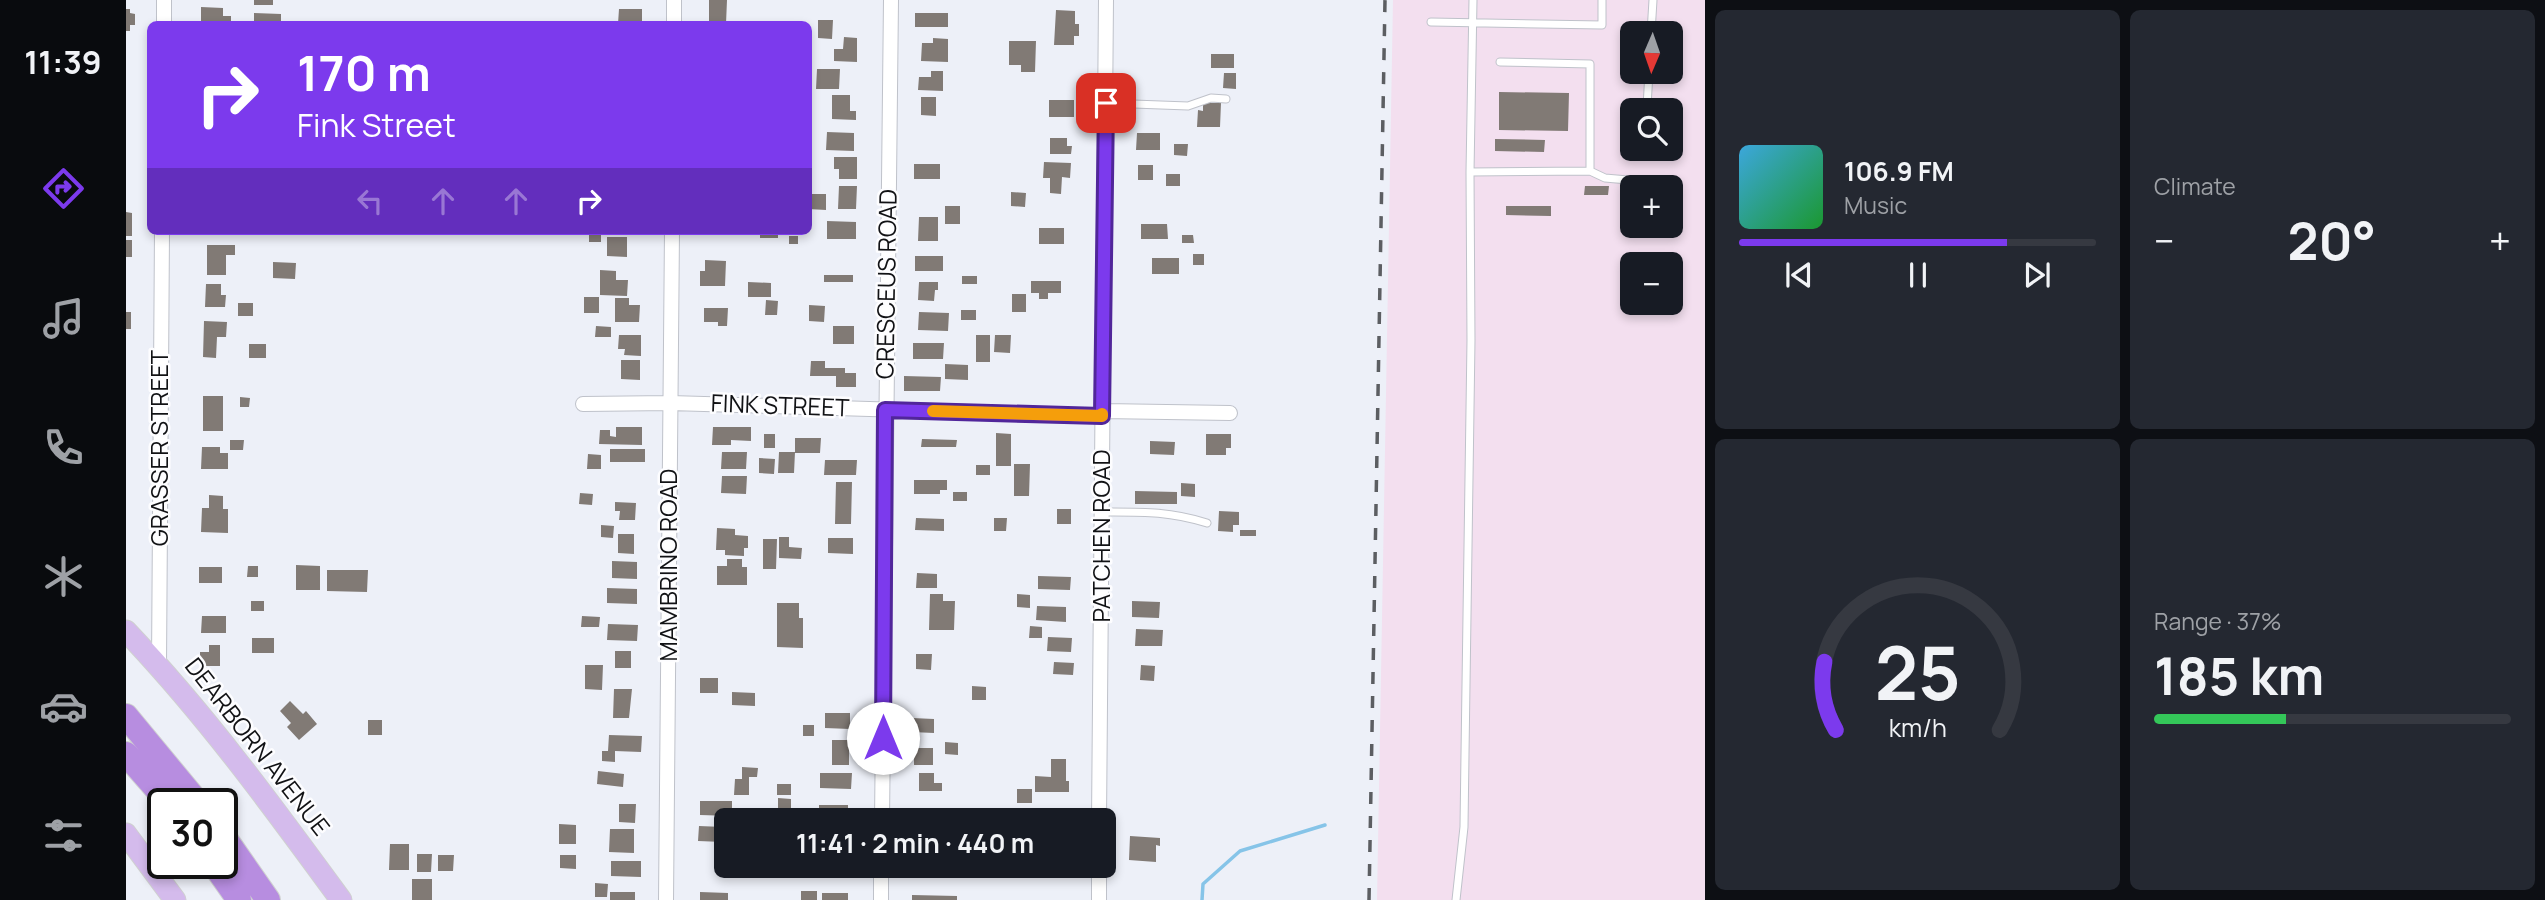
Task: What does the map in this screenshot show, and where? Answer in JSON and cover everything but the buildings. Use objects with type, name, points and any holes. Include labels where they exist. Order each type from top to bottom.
[{"type":"highway","points":[[126,716],[186,788]]},
{"type":"highway","points":[[126,754],[156,788]]},
{"type":"highway","points":[[238,857],[268,900]]},
{"type":"highway","points":[[224,879],[239,900]]},
{"type":"main road","name":"DEARBORN AVENUE","points":[[126,631],[159,665],[237,759],[341,900]]},
{"type":"main road","points":[[126,834],[147,861]]},
{"type":"main road","points":[[161,879],[175,900]]},
{"type":"street","points":[[164,0],[164,21]]},
{"type":"street","points":[[674,0],[674,21]]},
{"type":"street","name":"CRESCEUS ROAD","points":[[882,808],[891,0]]},
{"type":"street","name":"PATCHEN ROAD","points":[[1099,808],[1106,0]]},
{"type":"street","name":"GRASSER STREET","points":[[159,665],[162,235]]},
{"type":"street","name":"MAMBRINO ROAD","points":[[666,900],[672,235]]},
{"type":"street","name":"FINK STREET","points":[[583,404],[670,403],[1102,414],[1230,413]]},
{"type":"street","points":[[881,878],[881,900]]},
{"type":"street","points":[[1099,878],[1099,900]]},
{"type":"street","points":[[157,900],[158,879]]},
{"type":"lane","points":[[1455,900],[1464,827],[1473,0]]},
{"type":"lane","points":[[1431,22],[1602,24],[1602,0]]},
{"type":"lane","points":[[1652,21],[1653,0]]},
{"type":"lane","points":[[1500,62],[1591,64],[1590,171]]},
{"type":"lane","points":[[1106,103],[1188,106],[1211,98],[1226,99]]},
{"type":"lane","points":[[1470,172],[1590,171],[1605,178],[1620,179]]},
{"type":"lane","points":[[1102,512],[1171,513],[1207,523]]},
{"type":"shaded area","points":[[1393,0],[1705,0],[1705,900],[1377,900]]},
{"type":"waterway","points":[[1202,900],[1203,884],[1240,851],[1325,825]]},
{"type":"railway","points":[[1369,900],[1385,0]]},
{"type":"slow traffic","points":[[933,411],[1102,414]]},
{"type":"route","points":[[883,738],[885,410],[1102,416],[1106,103]]}]
